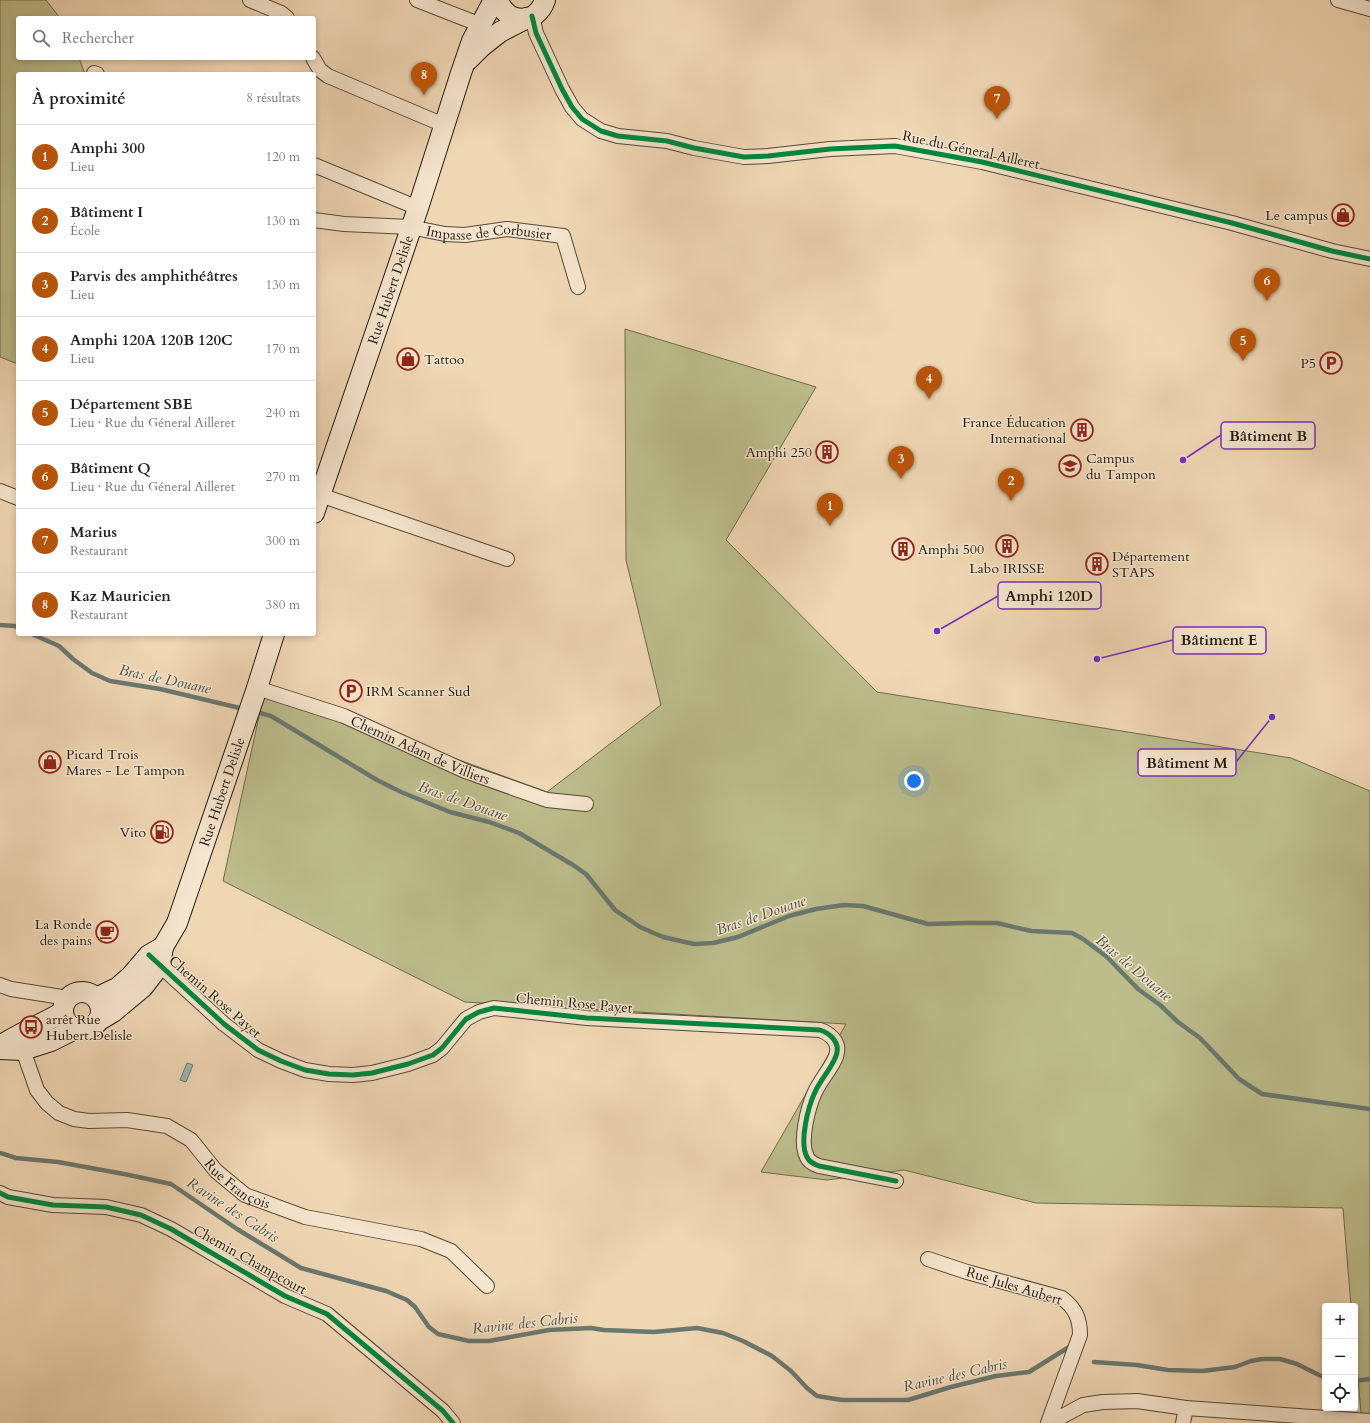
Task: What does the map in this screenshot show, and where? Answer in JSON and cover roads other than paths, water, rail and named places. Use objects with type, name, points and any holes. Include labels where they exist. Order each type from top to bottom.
[{"type":"main road","name":"Rue Hubert Delisle","points":[[317,504],[410,227],[418,208],[472,41],[494,0]]},
{"type":"main road","points":[[498,0],[502,8],[512,17],[519,19],[539,8]]},
{"type":"main road","name":"Rue Hubert Delisle","points":[[464,65],[481,47],[500,32],[539,8]]},
{"type":"main road","name":"Rue Hubert Delisle","points":[[0,1047],[23,1050],[51,1041],[76,1029],[88,1029],[113,1012],[143,987],[157,956],[177,923],[273,636]]},
{"type":"main road","name":"Rue Hubert Delisle","points":[[0,1047],[17,1035],[44,1023],[65,1005],[73,994],[79,992],[91,994],[96,998],[117,988],[157,956]]},
{"type":"main road","points":[[96,998],[100,1009],[98,1021]]},
{"type":"main road","points":[[65,1005],[64,1019],[69,1025],[76,1029]]},
{"type":"street","points":[[250,0],[281,13],[285,16]]},
{"type":"street","points":[[417,0],[481,25]]},
{"type":"street","points":[[1338,0],[1370,9]]},
{"type":"street","name":"Rue du Géneral Ailleret","points":[[539,8],[536,33],[562,89],[572,107],[582,119],[601,131],[618,136],[667,141],[694,148],[744,157],[895,146],[982,162],[1232,223],[1332,251],[1370,259]]},
{"type":"street","points":[[314,60],[320,70],[328,76],[444,125]]},
{"type":"street","points":[[316,166],[418,208]]},
{"type":"street","name":"Impasse de Corbusier","points":[[316,220],[344,224],[410,227],[445,234],[465,235],[507,229],[563,236],[578,287]]},
{"type":"street","points":[[0,491],[16,497]]},
{"type":"street","points":[[317,504],[507,559]]},
{"type":"street","name":"Chemin Adam de Villiers","points":[[255,692],[344,716],[465,771],[547,800],[586,804]]},
{"type":"street","name":"Chemin Rose Payet","points":[[157,956],[224,1024],[258,1050],[280,1061],[305,1070],[330,1074],[353,1076],[372,1073],[408,1064],[433,1055],[442,1048],[466,1019],[479,1012],[494,1008],[587,1018],[820,1030],[827,1032],[836,1043],[838,1050],[836,1057],[815,1091],[809,1111],[805,1128],[804,1145],[807,1157],[811,1162],[819,1166],[896,1180]]},
{"type":"street","points":[[0,985],[65,1005]]},
{"type":"street","name":"Rue François","points":[[23,1050],[37,1090],[47,1103],[59,1113],[74,1119],[89,1121],[127,1120],[167,1126],[192,1140],[216,1171],[245,1195],[305,1217],[421,1239],[451,1251],[487,1286]]},
{"type":"street","name":"Chemin Champcourt","points":[[0,1194],[53,1206],[106,1207],[141,1215],[171,1229],[285,1296],[327,1314],[443,1411],[453,1423]]},
{"type":"street","name":"Rue Jules Aubert","points":[[928,1259],[967,1272],[1062,1298],[1071,1305],[1078,1319],[1080,1335],[1048,1423]]},
{"type":"street","points":[[1054,1423],[1061,1417],[1083,1405],[1103,1402],[1137,1401],[1186,1408],[1295,1419],[1352,1422],[1370,1421]]},
{"type":"street","points":[[1183,1423],[1186,1408]]},
{"type":"water","points":[[187,1063],[193,1065],[186,1082],[180,1080]]},
{"type":"waterway","name":"Bras de Douane","points":[[0,625],[16,626]]},
{"type":"waterway","name":"Bras de Douane","points":[[36,636],[59,646],[92,673],[110,681],[160,689],[244,709]]},
{"type":"waterway","name":"Bras de Douane","points":[[253,711],[271,716],[377,780],[401,792],[450,812],[489,822],[519,833],[586,874],[615,910],[640,927],[663,937],[694,944],[713,943],[738,937],[789,916],[816,909],[844,905],[863,906],[928,924],[997,923],[1031,931],[1072,933],[1083,939],[1107,957],[1138,989],[1200,1038],[1239,1079],[1262,1094],[1370,1109]]},
{"type":"waterway","name":"Ravine des Cabris","points":[[0,1153],[16,1158],[58,1162],[171,1184],[237,1229],[301,1268],[386,1291],[407,1300],[415,1307],[429,1327],[438,1334],[469,1341],[489,1341],[549,1330],[591,1328],[654,1332],[697,1328],[723,1333],[743,1341],[772,1356],[791,1371],[817,1396],[842,1400],[908,1400],[951,1387],[996,1376],[1029,1372],[1069,1347]]},
{"type":"waterway","name":"Ravine des Cabris","points":[[1094,1362],[1137,1365],[1168,1370],[1202,1371],[1235,1367],[1251,1361],[1262,1359],[1280,1359],[1297,1364],[1322,1376]]},
{"type":"waterway","name":"Ravine des Cabris","points":[[1358,1381],[1370,1379]]},
{"type":"place","name":"Kaz Mauricien","points":[[424,95]]},
{"type":"place","name":"Marius","points":[[997,119]]},
{"type":"place","name":"Le campus","points":[[1343,215]]},
{"type":"place","name":"Bâtiment Q","points":[[1267,301]]},
{"type":"place","name":"Tattoo","points":[[408,359]]},
{"type":"place","name":"Département SBE","points":[[1243,361]]},
{"type":"place","name":"P5","points":[[1331,363]]},
{"type":"place","name":"Amphi 120A 120B 120C","points":[[929,399]]},
{"type":"place","name":"France Éducation International","points":[[1082,430]]},
{"type":"place","name":"Amphi 250","points":[[827,452]]},
{"type":"place","name":"Bâtiment B","points":[[1183,460]]},
{"type":"place","name":"Campus du Tampon","points":[[1070,466]]},
{"type":"place","name":"Parvis des amphithéâtres","points":[[901,479]]},
{"type":"place","name":"Bâtiment I","points":[[1011,501]]},
{"type":"place","name":"Amphi 300","points":[[830,526]]},
{"type":"place","name":"Labo IRISSE","points":[[1007,546]]},
{"type":"place","name":"Amphi 500","points":[[903,549]]},
{"type":"place","name":"Département STAPS","points":[[1097,564]]},
{"type":"place","name":"Amphi 120D","points":[[937,631]]},
{"type":"place","name":"Bâtiment E","points":[[1097,659]]},
{"type":"place","name":"IRM Scanner Sud","points":[[351,691]]},
{"type":"place","name":"Bâtiment M","points":[[1272,717]]},
{"type":"place","name":"Picard Trois Mares - Le Tampon","points":[[50,762]]},
{"type":"place","name":"Vito","points":[[162,832]]},
{"type":"place","name":"La Ronde des pains","points":[[107,932]]},
{"type":"place","name":"arrêt Rue Hubert Delisle","points":[[31,1027]]}]
